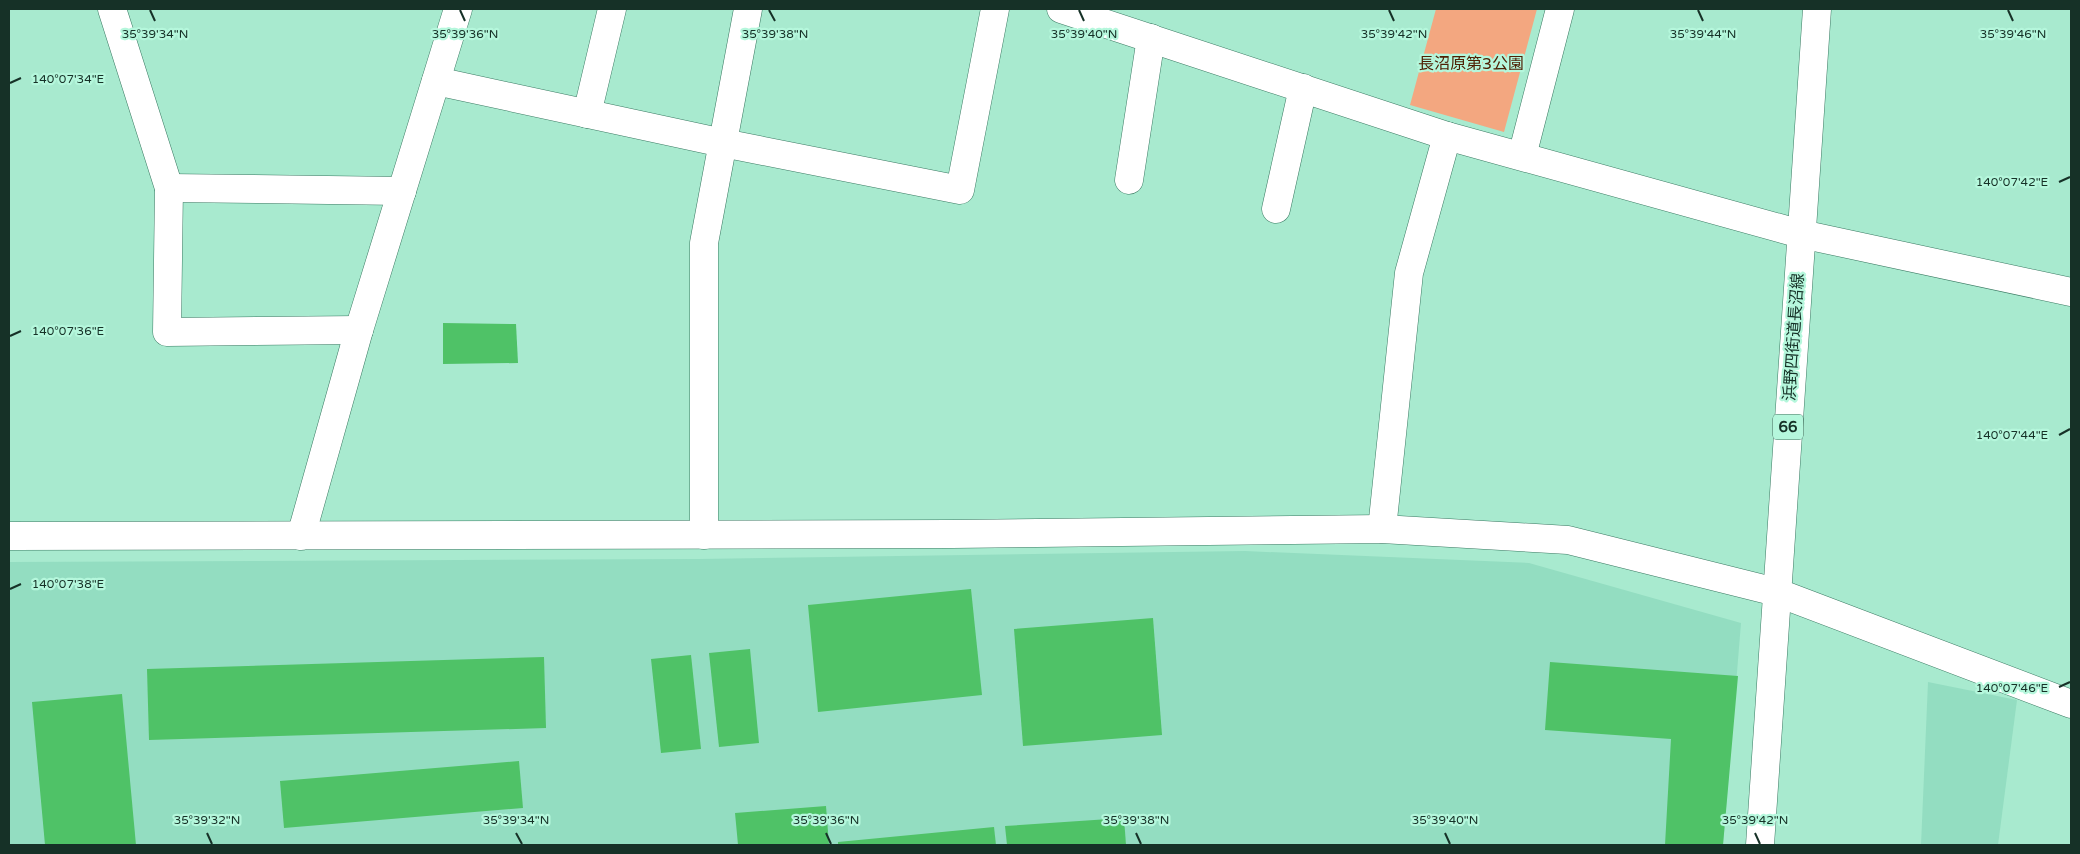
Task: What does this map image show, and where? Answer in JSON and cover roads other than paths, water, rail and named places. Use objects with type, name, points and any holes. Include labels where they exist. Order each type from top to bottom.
[{"type":"street","points":[[112,9],[169,188],[167,332],[359,330]]},
{"type":"street","points":[[302,536],[359,330],[458,9]]},
{"type":"street","points":[[588,114],[612,9]]},
{"type":"street","points":[[704,535],[704,243],[748,9]]},
{"type":"street","points":[[436,81],[723,143],[960,190],[995,9]]},
{"type":"street","points":[[1061,9],[1447,136],[1801,234],[2071,292]]},
{"type":"street","points":[[1522,156],[1560,9]]},
{"type":"street","name":"浜野四街道長沼線","points":[[1760,845],[1817,9]]},
{"type":"street","points":[[1130,180],[1150,38]]},
{"type":"street","points":[[1276,209],[1303,88]]},
{"type":"street","points":[[1382,529],[1409,273],[1447,136]]},
{"type":"street","points":[[169,188],[402,191]]},
{"type":"street","points":[[9,536],[704,535],[1382,529],[1568,540],[1776,592],[2071,704]]},
{"type":"park label","name":"長沼原第3公園","points":[[1471,64]]}]
